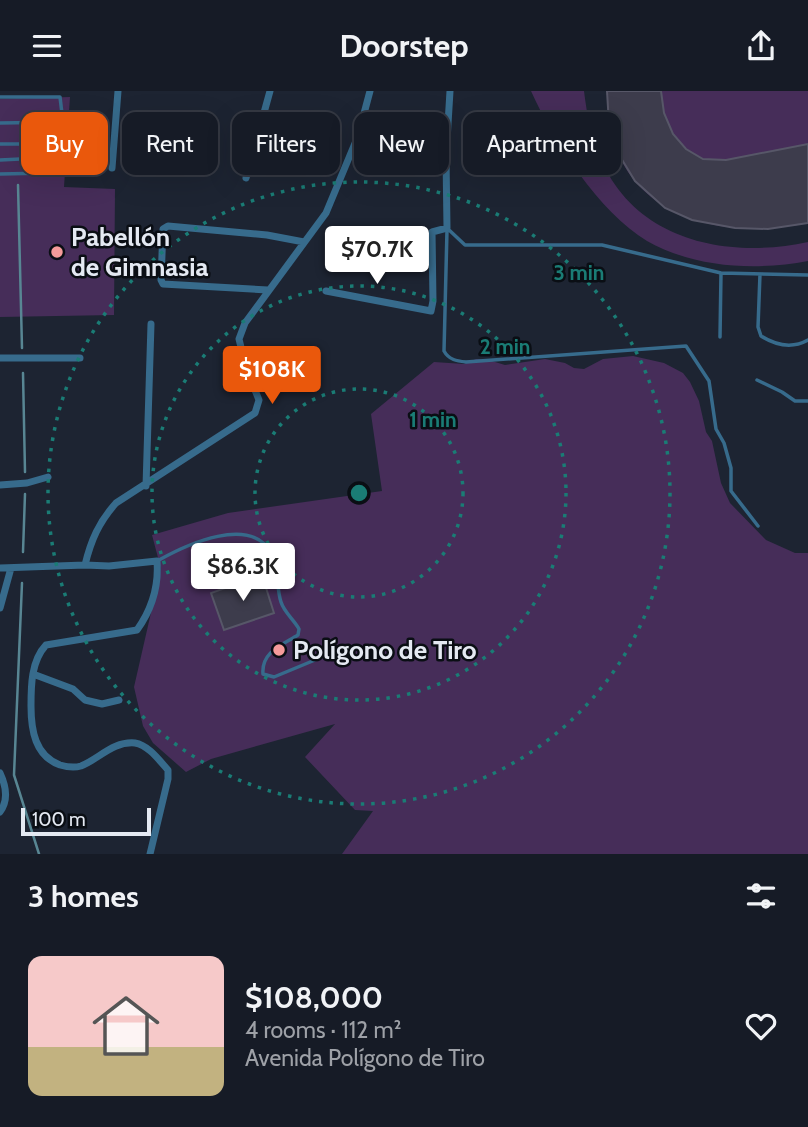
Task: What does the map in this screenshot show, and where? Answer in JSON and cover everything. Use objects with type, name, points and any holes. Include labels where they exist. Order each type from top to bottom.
[{"type":"street","points":[[112,168],[118,91]]},
{"type":"street","points":[[246,178],[270,91]]},
{"type":"street","points":[[85,565],[90,542],[101,520],[116,503],[255,413],[259,400],[246,368],[239,339],[245,323],[319,225],[336,193],[358,136],[370,91]]},
{"type":"street","points":[[326,291],[431,311],[432,232],[447,227],[446,157],[450,91]]},
{"type":"street","points":[[268,290],[163,285],[163,229],[168,226],[267,235],[304,242]]},
{"type":"street","points":[[146,486],[151,324]]},
{"type":"street","points":[[0,358],[80,358]]},
{"type":"street","points":[[0,485],[27,483],[47,477]]},
{"type":"street","points":[[0,568],[109,566],[157,561],[158,576],[152,602],[148,615],[137,630],[46,645],[41,650],[33,674],[32,731],[40,750],[51,762],[78,768],[114,747],[138,743],[154,754],[168,769],[150,854]]},
{"type":"street","points":[[0,608],[10,568]]},
{"type":"street","points":[[33,674],[73,689],[85,700],[102,704],[119,700]]},
{"type":"street","points":[[0,773],[6,785],[6,797],[0,812]]},
{"type":"lane","points":[[0,97],[60,97],[62,112]]},
{"type":"lane","points":[[0,123],[21,123]]},
{"type":"lane","points":[[0,144],[21,144]]},
{"type":"lane","points":[[0,160],[21,159]]},
{"type":"lane","points":[[0,174],[21,174]]},
{"type":"lane","points":[[447,227],[465,245],[602,245],[721,273],[808,275]]},
{"type":"lane","points":[[447,227],[446,355],[467,362],[686,347],[709,381],[716,429],[724,443],[731,468],[732,491],[758,526]]},
{"type":"lane","points":[[720,338],[721,273]]},
{"type":"lane","points":[[760,274],[758,327],[761,337],[785,346],[799,345],[808,340]]},
{"type":"lane","points":[[757,380],[795,401],[808,401]]},
{"type":"lane","points":[[157,561],[218,535],[251,537],[266,546],[272,556],[282,606],[299,629],[298,635],[271,651],[264,662],[263,674],[274,677],[327,655]]},
{"type":"shaded area","points":[[531,91],[584,91],[587,112],[541,111]]},
{"type":"shaded area","points":[[607,91],[808,91],[808,223],[771,228],[734,228],[700,222],[669,209],[643,190],[623,164],[621,112],[609,112]]},
{"type":"shaded area","name":"Pabellón de Gimnasia","points":[[70,97],[69,112],[21,112],[21,175],[65,175],[64,187],[115,189],[114,315],[0,317],[0,99]]},
{"type":"shaded area","points":[[581,175],[610,175],[619,190],[640,211],[664,227],[690,239],[748,248],[808,242],[808,261],[747,266],[685,257],[647,241],[612,213]]},
{"type":"shaded area","points":[[633,356],[664,363],[683,373],[699,401],[706,432],[712,441],[721,483],[730,503],[766,540],[795,553],[808,553],[808,854],[342,854],[373,811],[355,810],[305,757],[335,724],[211,759],[186,772],[153,743],[143,726],[134,687],[161,569],[152,535],[228,513],[382,491],[371,414],[434,362],[464,364],[485,359],[505,365],[545,359],[584,369],[603,359]]},
{"type":"building","points":[[607,91],[661,91],[664,113],[673,134],[686,149],[703,159],[726,160],[808,144],[808,223],[768,229],[735,228],[692,220],[665,208],[635,181],[621,158],[621,112],[608,112]]},
{"type":"building","points":[[262,575],[274,613],[224,630],[211,593]]},
{"type":"waterway","points":[[18,185],[22,348]]},
{"type":"waterway","points":[[23,373],[25,472]]},
{"type":"waterway","points":[[23,552],[25,494]]},
{"type":"waterway","points":[[22,583],[14,775],[39,854]]},
{"type":"place","name":"Pabellón de Gimnasia","points":[[57,252]]},
{"type":"place","name":"Polígono de Tiro","points":[[279,650]]}]
